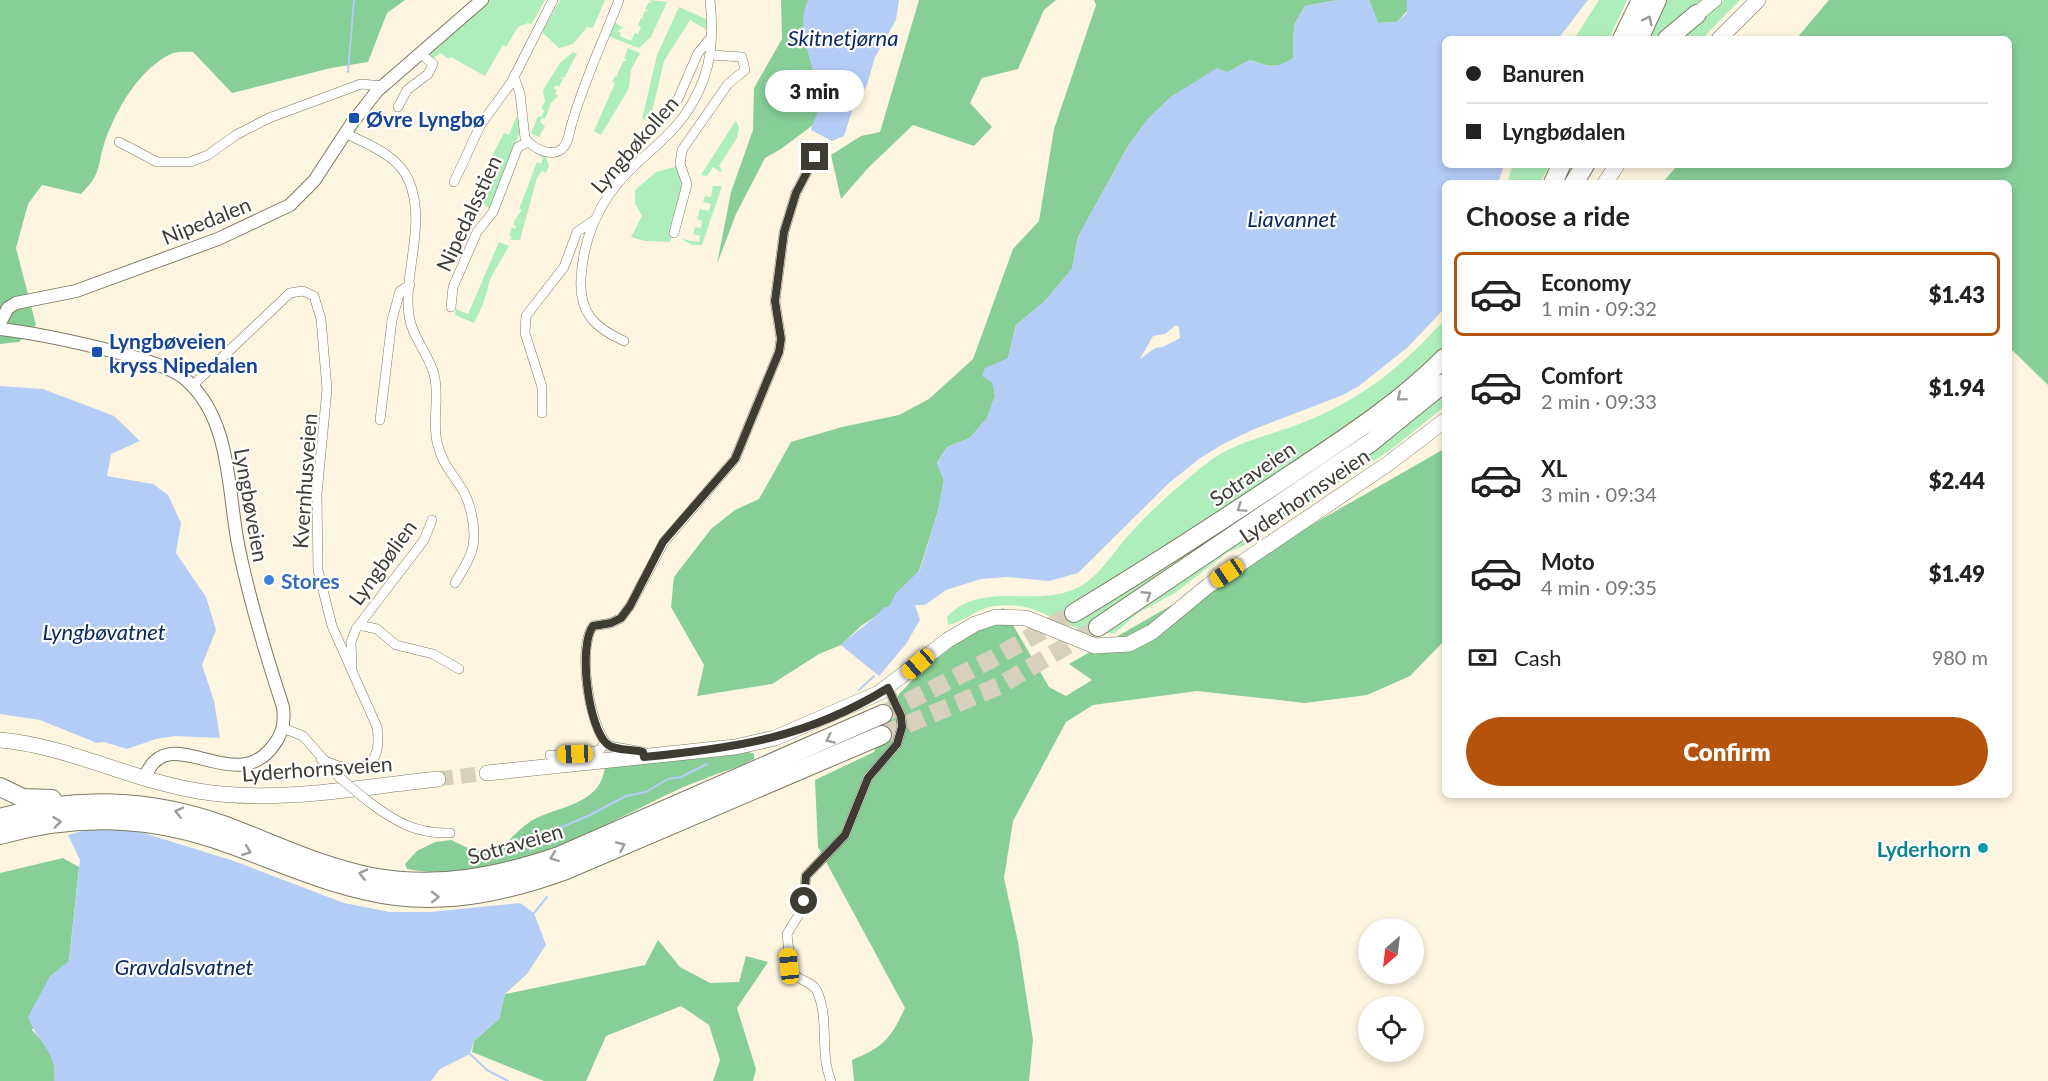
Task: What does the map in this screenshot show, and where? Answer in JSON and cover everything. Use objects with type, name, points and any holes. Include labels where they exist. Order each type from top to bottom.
[{"type":"highway","points":[[1616,36],[1632,0]]},
{"type":"highway","points":[[1623,36],[1641,0]]},
{"type":"highway","points":[[1640,36],[1658,0]]},
{"type":"highway","points":[[1671,36],[1697,14]]},
{"type":"highway","name":"Sotraveien","points":[[1074,613],[1164,559],[1358,429],[1413,387],[1442,360]]},
{"type":"highway","name":"Sotraveien","points":[[1098,627],[1370,443],[1442,386]]},
{"type":"highway","name":"Sotraveien","points":[[0,818],[75,804],[134,804],[189,814],[314,860],[372,877],[401,881],[460,880],[509,872],[559,856],[883,714]]},
{"type":"highway","name":"Sotraveien","points":[[0,835],[30,826],[74,819],[134,820],[196,833],[308,874],[366,891],[409,897],[461,896],[514,887],[566,870],[882,735]]},
{"type":"highway","points":[[0,787],[22,798],[106,796],[134,804]]},
{"type":"main road","points":[[1697,14],[1714,0]]},
{"type":"main road","points":[[1722,36],[1758,0]]},
{"type":"main road","name":"Lyderhornsveien","points":[[487,773],[577,759],[644,757],[735,747],[775,738],[863,702],[888,688],[948,640],[975,624],[996,617],[1026,618],[1095,646],[1118,646],[1139,640],[1209,585],[1389,463],[1442,423]]},
{"type":"main road","name":"Lyderhornsveien","points":[[0,740],[197,791],[253,796],[438,779]]},
{"type":"main road","name":"Lyderhornsveien","points":[[0,749],[25,745]]},
{"type":"street","name":"Nipedalen","points":[[0,323],[8,308],[16,303],[76,291],[218,239],[279,212],[304,194],[345,133],[383,86],[482,0]]},
{"type":"street","points":[[454,182],[481,124],[514,76],[553,0]]},
{"type":"street","name":"Nipedalsstien","points":[[514,76],[520,94],[524,133],[528,142],[537,149],[552,153],[565,145],[581,94],[619,0]]},
{"type":"street","name":"Lyngbøkollen","points":[[542,413],[542,387],[528,344],[526,316],[535,301],[564,267],[577,232],[593,221],[623,178],[668,136],[688,110],[699,90],[711,55],[713,34],[710,0]]},
{"type":"street","name":"Lyngbøkollen","points":[[678,99],[698,53],[713,34]]},
{"type":"street","points":[[398,107],[407,90],[428,74],[433,64],[420,53]]},
{"type":"street","name":"Lyngbøkollen","points":[[675,233],[686,191],[686,179],[680,165],[682,150],[728,84],[745,70],[742,57],[711,55]]},
{"type":"street","points":[[119,142],[157,162],[174,164],[190,162],[207,155],[236,135],[269,118],[361,84],[383,86]]},
{"type":"street","points":[[345,133],[388,156],[402,168],[416,212],[408,306],[410,324],[434,375],[434,420],[438,447],[445,467],[462,489],[471,516],[473,546],[456,584]]},
{"type":"street","name":"Nipedalsstien","points":[[451,306],[453,287],[477,232],[493,212],[518,147],[528,142]]},
{"type":"street","points":[[644,757],[643,752],[613,747],[605,742],[595,720],[585,650],[589,633],[593,626],[611,623],[621,618],[630,606],[663,542],[735,459],[781,342],[775,311],[776,286],[784,232],[796,193],[815,157],[806,152]]},
{"type":"street","name":"Lyngbøkollen","points":[[593,221],[582,272],[586,313],[597,327],[624,341]]},
{"type":"street","points":[[380,420],[392,320],[400,291],[410,285]]},
{"type":"street","name":"Kvernhusveien","points":[[192,386],[290,293],[303,291],[314,296],[321,319],[327,389],[317,486],[318,570],[329,618],[376,727],[377,749],[373,760],[358,769],[339,767],[321,759]]},
{"type":"street","name":"Lyngbøveien","points":[[0,329],[38,335],[141,360],[172,370],[192,386],[204,404],[223,445],[231,482],[238,548],[283,707],[283,728]]},
{"type":"street","name":"Lyngbølien","points":[[352,671],[351,642],[358,625],[424,540],[432,520]]},
{"type":"street","name":"Lyngbølien","points":[[358,625],[377,629],[396,645],[433,654],[459,669]]},
{"type":"street","points":[[831,1081],[824,1061],[825,1028],[818,995],[814,987],[791,971],[787,934],[803,908],[806,876],[845,835],[868,778],[897,744],[902,727],[901,716],[888,688]]},
{"type":"street","points":[[145,777],[153,761],[168,754],[186,755],[225,766],[249,765],[270,751],[283,728],[303,736],[340,778],[369,802],[399,822],[423,833],[450,833]]},
{"type":"street","points":[[550,755],[577,759],[600,750],[605,742]]},
{"type":"green space","points":[[0,0],[405,0],[387,13],[368,62],[331,68],[232,93],[193,52],[173,53],[159,61],[139,80],[122,104],[105,141],[96,175],[81,194],[42,185],[28,204],[16,248],[36,325],[19,342],[0,344]]},
{"type":"green space","points":[[487,0],[545,0],[531,25],[528,23],[518,27],[506,47],[503,45],[485,76],[440,53],[433,59],[428,53]]},
{"type":"green space","points":[[560,0],[605,0],[593,28],[587,27],[573,44],[559,48],[542,32]]},
{"type":"green space","points":[[649,0],[667,2],[651,37],[639,48],[608,36],[614,22],[623,28],[617,31],[621,33],[620,36],[631,41],[635,33],[638,34],[641,18],[645,19],[642,17],[645,11],[650,12],[645,9],[649,2],[653,3]]},
{"type":"green space","points":[[781,0],[816,0],[829,113],[781,149],[765,158],[736,214],[717,264],[731,192],[753,130],[754,88],[782,39]]},
{"type":"green space","points":[[919,0],[1056,0],[1044,10],[1018,69],[982,78],[970,103],[992,127],[974,146],[913,125],[868,168],[841,199],[831,155],[861,136],[880,132]]},
{"type":"green space","points":[[1094,0],[1338,0],[1305,6],[1294,25],[1293,58],[1288,62],[1272,66],[1250,60],[1172,96],[1148,119],[1128,146],[1078,237],[1072,269],[1045,301],[1016,325],[1008,358],[993,382],[995,396],[987,418],[970,438],[947,447],[937,463],[944,480],[938,511],[919,571],[889,607],[861,626],[841,645],[819,654],[772,684],[697,696],[704,665],[671,607],[674,577],[711,529],[735,510],[759,499],[791,442],[842,427],[899,415],[929,399],[973,359],[1013,249],[1039,221],[1054,129],[1096,5]]},
{"type":"green space","points":[[1369,0],[1407,0],[1408,10],[1397,22],[1378,23]]},
{"type":"green space","points":[[1599,0],[1627,0],[1610,36],[1576,36]]},
{"type":"green space","points":[[1665,0],[1703,0],[1663,36],[1647,36]]},
{"type":"green space","points":[[1724,0],[1740,0],[1705,36],[1679,36]]},
{"type":"green space","points":[[1829,0],[2048,0],[2048,385],[2012,350],[2012,180],[1665,180],[1675,168],[2012,168],[2012,36],[1799,36]]},
{"type":"green space","points":[[679,7],[706,19],[707,30],[690,20],[664,61],[651,116],[655,117],[654,122],[642,119],[657,55]]},
{"type":"green space","points":[[628,48],[640,53],[631,70],[629,88],[601,135],[594,131],[615,83],[612,82],[615,76],[619,77],[617,75],[623,62],[627,60],[624,59]]},
{"type":"green space","points":[[573,52],[577,54],[564,78],[559,76],[563,79],[559,87],[557,85],[553,88],[557,90],[555,94],[558,96],[551,103],[545,119],[542,118],[540,122],[545,126],[539,137],[531,133],[538,116],[541,117],[544,111],[541,108],[545,102],[543,90],[560,63]]},
{"type":"green space","points":[[516,117],[519,120],[519,134],[490,209],[474,197],[478,190],[483,190],[479,188],[492,164],[497,166],[498,164],[490,160],[504,133],[509,135]]},
{"type":"green space","points":[[736,120],[739,128],[737,138],[719,166],[722,170],[720,172],[713,167],[707,176],[701,175]]},
{"type":"green space","points":[[540,153],[545,154],[549,166],[546,173],[542,171],[537,178],[520,240],[510,240],[512,227],[515,229],[516,226],[513,225],[515,219],[519,220],[516,218],[522,210],[519,209],[531,178],[534,179],[531,177],[537,162],[541,164],[543,158],[539,155]]},
{"type":"green space","points":[[678,166],[684,187],[670,242],[645,241],[631,237],[642,216],[635,203],[635,190],[656,172]]},
{"type":"green space","points":[[1512,168],[1548,168],[1542,180],[1508,180]]},
{"type":"green space","points":[[713,186],[722,186],[702,245],[693,245],[681,239],[699,242],[700,236],[693,234],[695,227],[701,228],[702,221],[697,219],[700,209],[709,211],[711,204],[703,202],[705,196],[711,197]]},
{"type":"green space","points":[[499,242],[509,246],[491,277],[483,304],[474,323],[455,315],[456,309],[468,314]]},
{"type":"green space","points":[[1442,322],[1442,348],[1391,396],[1186,535],[1079,601],[1070,612],[1074,616],[1095,608],[1218,532],[1217,530],[1396,409],[1442,369],[1442,376],[1365,438],[1281,498],[1109,609],[1100,617],[1099,625],[1109,627],[1140,607],[1414,420],[1442,396],[1442,409],[1393,448],[1348,478],[1320,491],[1313,502],[1261,531],[1251,543],[1228,552],[1175,593],[1138,613],[1115,633],[1083,630],[1041,612],[1009,605],[988,607],[948,625],[947,617],[961,606],[976,600],[993,597],[1045,596],[1062,593],[1085,584],[1146,517],[1207,463],[1228,450],[1341,405],[1395,368]]},
{"type":"green space","points":[[1442,450],[1442,643],[1410,676],[1367,695],[1305,703],[1197,691],[1093,705],[1066,722],[1013,821],[1004,878],[1018,942],[1033,1040],[1029,1081],[854,1081],[852,1060],[879,1046],[891,1034],[905,1008],[818,847],[815,780],[874,752],[899,694],[954,638],[1003,608],[1049,687],[1066,696],[1092,680],[1069,664]]},
{"type":"green space","points":[[749,752],[754,754],[754,759],[742,765],[675,791],[541,853],[475,870],[442,872],[407,869],[405,864],[417,851],[435,842],[451,840],[472,850],[501,850],[531,821],[587,797],[602,780],[605,767]]},
{"type":"green space","points":[[63,858],[79,867],[69,961],[32,1030],[50,1053],[55,1073],[54,1081],[0,1081],[0,873]]},
{"type":"green space","points":[[658,940],[680,967],[710,983],[739,982],[746,956],[768,962],[737,1008],[756,1069],[753,1081],[713,1081],[720,1060],[709,1025],[681,1006],[606,1036],[586,1081],[544,1081],[472,1052],[474,1041],[499,1019],[505,994],[645,965]]},
{"type":"water","name":"Skitnetjørna","points":[[808,0],[899,0],[896,20],[875,57],[867,85],[852,111],[844,136],[832,141],[811,130],[819,103],[803,25]]},
{"type":"water","name":"Liavannet","points":[[1338,0],[1369,0],[1378,23],[1397,22],[1407,13],[1407,0],[1588,0],[1560,36],[1442,36],[1442,168],[1503,168],[1499,180],[1442,180],[1442,311],[1408,347],[1359,386],[1343,395],[1252,430],[1199,459],[1169,483],[1078,573],[1049,581],[1007,577],[981,579],[946,590],[925,605],[915,605],[920,620],[906,644],[879,676],[841,645],[884,607],[889,607],[896,593],[920,570],[938,511],[944,480],[937,464],[947,447],[970,438],[987,418],[995,396],[992,382],[982,376],[985,368],[1008,358],[1016,325],[1045,301],[1072,269],[1078,237],[1128,146],[1148,119],[1172,96],[1217,68],[1228,72],[1250,60],[1272,66],[1288,62],[1293,58],[1294,25],[1305,6]],"holes":[[[1176,325],[1179,327],[1180,338],[1163,347],[1155,348],[1140,359],[1153,336],[1165,334]]]},
{"type":"water","name":"Lyngbøvatnet","points":[[0,386],[43,389],[114,416],[140,441],[111,454],[107,476],[153,484],[168,495],[181,523],[176,553],[206,597],[216,630],[202,665],[214,701],[220,738],[175,736],[156,739],[127,749],[104,742],[97,743],[40,720],[0,714]]},
{"type":"water","name":"Gravdalsvatnet","points":[[111,823],[234,861],[344,903],[390,912],[430,912],[520,903],[534,913],[546,945],[527,974],[505,994],[499,1019],[474,1041],[470,1054],[440,1069],[431,1081],[54,1081],[55,1071],[50,1055],[28,1017],[50,976],[69,961],[80,860],[68,835]]},
{"type":"waterway","points":[[348,72],[354,0]]},
{"type":"waterway","points":[[859,690],[874,676]]},
{"type":"waterway","points":[[530,851],[533,839],[588,816],[626,796],[646,792],[668,779],[681,777],[707,764]]},
{"type":"waterway","points":[[534,913],[547,897]]},
{"type":"waterway","points":[[470,1054],[487,1070],[508,1081]]},
{"type":"tunnel","points":[[883,714],[990,660],[1074,613]]},
{"type":"tunnel","points":[[882,735],[999,686],[1098,627]]},
{"type":"tunnel","points":[[438,779],[487,773]]},
{"type":"place","name":"Øvre Lyngbø","points":[[354,118]]},
{"type":"place","name":"Lyngbøveien kryss Nipedalen","points":[[97,352]]},
{"type":"place","name":"Stores","points":[[269,580]]},
{"type":"place","name":"Lyderhorn","points":[[1983,848]]},
{"type":"route","points":[[804,901],[803,887],[806,876],[845,835],[868,778],[897,744],[902,727],[901,716],[895,698],[888,688],[863,702],[803,728],[758,743],[644,757],[643,752],[634,749],[609,746],[602,737],[595,720],[590,695],[585,662],[585,643],[593,626],[611,623],[621,618],[630,606],[663,542],[707,495],[735,459],[779,352],[781,339],[777,329],[775,301],[784,232],[796,193],[815,157]]}]
